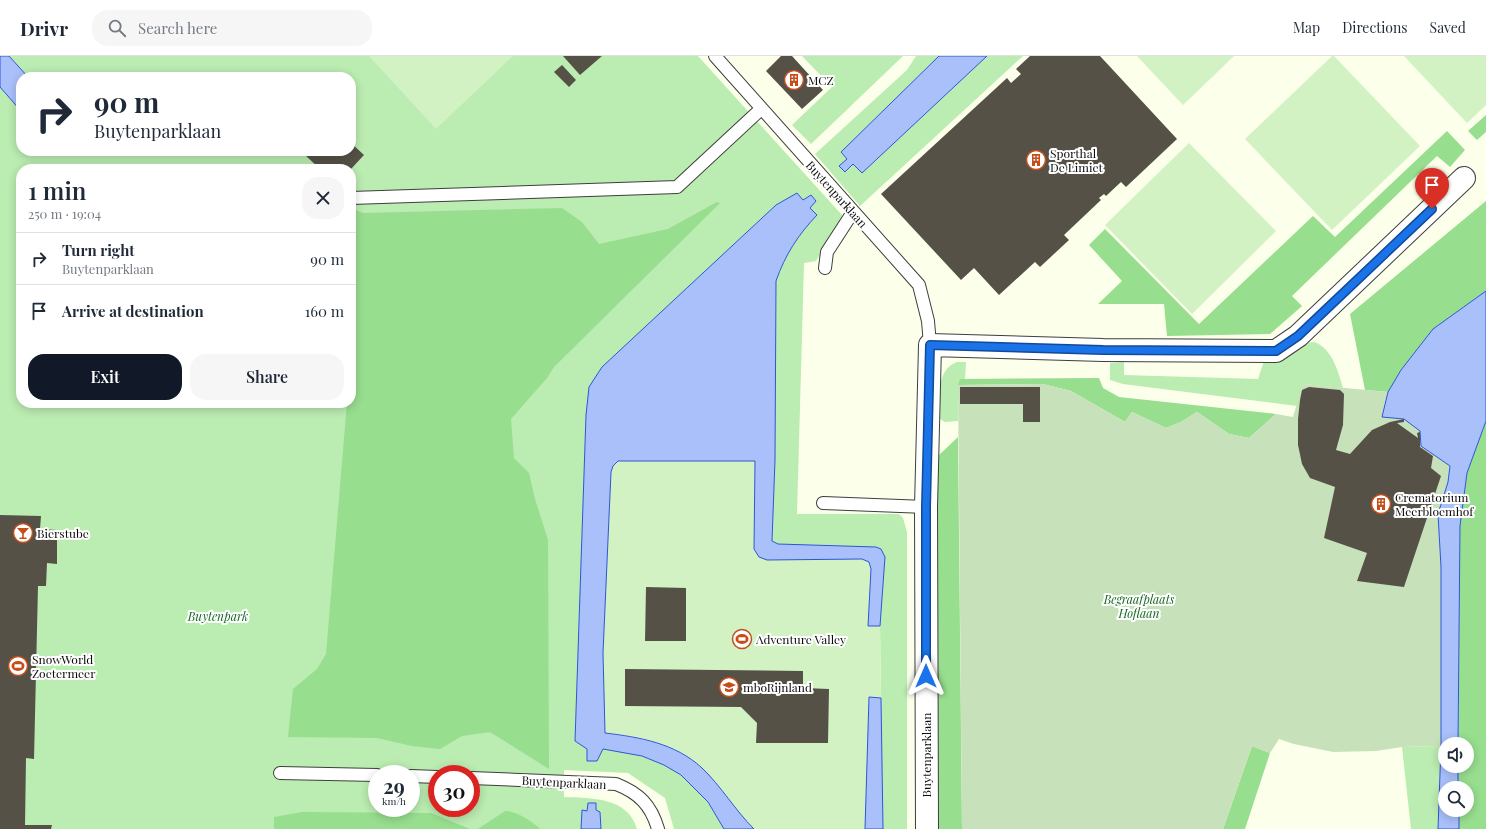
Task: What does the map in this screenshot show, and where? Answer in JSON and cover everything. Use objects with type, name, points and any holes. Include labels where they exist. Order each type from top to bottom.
[{"type":"street","points":[[930,345],[1103,350],[1276,351],[1298,336],[1464,178]]},
{"type":"street","name":"Buytenparklaan","points":[[927,829],[926,507],[930,345]]},
{"type":"lane","name":"Buytenparklaan","points":[[715,56],[919,285],[928,321],[930,345]]},
{"type":"lane","points":[[356,198],[677,187],[761,109]]},
{"type":"lane","points":[[825,268],[827,252],[854,212]]},
{"type":"lane","points":[[823,503],[926,507]]},
{"type":"lane","points":[[280,773],[368,775]]},
{"type":"lane","name":"Buytenparklaan","points":[[480,778],[616,784],[630,790],[646,803],[658,829]]},
{"type":"green space","name":"Buytenpark","points":[[9,56],[698,56],[842,215],[841,220],[816,261],[804,263],[797,514],[899,514],[903,518],[907,532],[907,829],[883,829],[880,626],[885,557],[777,544],[772,541],[775,460],[776,281],[793,246],[817,215],[810,208],[816,201],[811,195],[803,200],[797,194],[776,205],[589,387],[586,415],[575,741],[641,756],[670,768],[695,787],[712,809],[724,829],[674,829],[665,798],[628,773],[564,770],[564,797],[597,799],[617,805],[626,811],[632,818],[637,829],[0,829],[0,87],[16,105],[16,156],[356,156],[356,72],[23,72]]},
{"type":"green space","points":[[369,56],[513,56],[436,129]]},
{"type":"green space","points":[[802,56],[903,56],[811,144],[792,125],[832,87]]},
{"type":"green space","points":[[916,56],[939,56],[841,152],[847,159],[846,172],[853,164],[862,173],[986,56],[1023,56],[860,206],[815,154],[907,70]]},
{"type":"green space","points":[[1137,56],[1234,56],[1183,105]]},
{"type":"green space","points":[[1332,56],[1334,56],[1420,146],[1332,230],[1245,139]]},
{"type":"green space","points":[[1404,56],[1486,56],[1486,105],[1467,123]]},
{"type":"green space","points":[[1486,115],[1486,132],[1477,140],[1468,131]]},
{"type":"green space","points":[[1447,131],[1465,150],[1450,167],[1437,156],[1292,296],[1302,306],[1270,334],[1167,336],[1164,304],[1098,304],[1122,281],[1089,245],[1105,229],[1199,324],[1313,216],[1335,237]]},
{"type":"green space","points":[[1189,143],[1276,231],[1192,314],[1105,225]]},
{"type":"green space","points":[[1486,201],[1486,291],[1433,329],[1401,370],[1388,392],[1365,390],[1350,314]]},
{"type":"green space","points":[[717,202],[720,203],[554,367],[547,378],[511,419],[514,458],[529,473],[535,499],[548,540],[549,769],[490,732],[462,736],[440,749],[412,746],[377,738],[288,737],[293,689],[317,669],[326,654],[347,408],[356,408],[356,210],[363,213],[562,208],[582,222],[599,244],[668,229]]},
{"type":"green space","points":[[1314,342],[1325,349],[1330,355],[1343,388],[1303,384],[1297,406],[1123,384],[1110,380],[1110,363],[1124,362],[1124,375],[1258,379],[1264,361],[1305,343]]},
{"type":"green space","points":[[957,362],[966,362],[965,379],[961,379],[958,385],[958,421],[945,422],[940,419],[940,386],[945,372],[950,366]]},
{"type":"green space","points":[[1099,378],[1103,388],[1119,397],[1276,414],[1249,438],[1229,434],[1197,412],[1181,422],[1166,428],[1132,412],[1125,422],[1071,391],[1043,384],[958,385],[960,379]]},
{"type":"green space","name":"Begraafplaats Hoflaan","points":[[1043,384],[1071,391],[1125,422],[1132,412],[1166,428],[1181,422],[1197,412],[1229,434],[1249,438],[1276,414],[1293,417],[1303,384],[1388,392],[1382,416],[1404,419],[1420,431],[1421,446],[1450,466],[1448,482],[1438,514],[1441,567],[1441,737],[1438,737],[1438,746],[1402,747],[1376,751],[1333,752],[1294,744],[1279,739],[1270,753],[1252,746],[1223,829],[962,829],[958,385]]},
{"type":"green space","points":[[1486,421],[1486,829],[1459,829],[1459,817],[1474,817],[1474,781],[1458,781],[1458,773],[1474,773],[1474,737],[1458,737],[1460,526],[1467,473]]},
{"type":"green space","points":[[958,437],[962,829],[936,829],[937,457]]},
{"type":"green space","name":"Adventure Valley","points":[[618,461],[755,461],[754,549],[862,559],[869,562],[871,569],[868,625],[880,626],[881,698],[869,697],[865,829],[754,829],[709,775],[692,760],[669,747],[656,742],[631,736],[605,733],[603,653],[611,472],[613,466]]},
{"type":"green space","points":[[1252,746],[1270,753],[1245,829],[1223,829]]},
{"type":"green space","points":[[1438,746],[1438,773],[1440,773],[1440,781],[1438,781],[1438,829],[1411,829],[1402,747]]},
{"type":"green space","points":[[505,811],[524,817],[540,829],[478,829]]},
{"type":"green space","points":[[302,812],[368,813],[368,817],[420,817],[420,813],[428,813],[428,817],[441,817],[470,829],[274,829],[274,817]]},
{"type":"water","points":[[0,56],[9,56],[23,72],[16,72],[16,105],[0,87]]},
{"type":"water","points":[[939,56],[987,56],[862,173],[853,164],[845,172],[839,166],[847,159],[841,152]]},
{"type":"water","points":[[797,193],[803,200],[811,195],[816,201],[810,208],[817,215],[793,246],[776,281],[775,460],[772,541],[778,544],[876,547],[881,549],[885,557],[880,626],[868,626],[871,569],[869,562],[862,559],[767,560],[759,557],[754,549],[755,461],[618,461],[613,466],[611,472],[603,653],[605,733],[644,739],[668,747],[691,759],[709,775],[754,829],[724,829],[708,802],[681,775],[664,765],[642,756],[603,749],[597,761],[587,761],[587,749],[575,741],[586,415],[589,387],[602,367],[776,205]]},
{"type":"water","points":[[1486,291],[1486,421],[1467,473],[1460,526],[1458,737],[1441,737],[1441,567],[1438,514],[1448,482],[1450,466],[1421,446],[1420,431],[1404,419],[1382,417],[1388,392],[1401,370],[1433,329]]},
{"type":"water","points":[[869,697],[881,698],[883,829],[865,829]]},
{"type":"water","points":[[1440,773],[1458,773],[1458,781],[1440,781]]},
{"type":"water","points":[[588,803],[596,803],[596,810],[600,812],[601,829],[581,829],[582,810],[587,811]]},
{"type":"water","points":[[1438,817],[1459,817],[1459,829],[1438,829]]},
{"type":"building","points":[[563,56],[602,56],[580,75]]},
{"type":"building","name":"MCZ","points":[[781,56],[792,56],[823,90],[802,109],[766,71]]},
{"type":"building","name":"Sporthal De Limiet","points":[[1030,56],[1100,56],[1177,139],[1126,187],[1121,182],[1106,196],[1104,194],[1099,198],[1101,200],[1064,235],[1069,240],[1040,267],[1035,262],[999,295],[974,268],[961,280],[881,194],[1007,78],[1011,83],[1021,74],[1016,69]]},
{"type":"building","points":[[562,65],[576,80],[569,87],[554,72]]},
{"type":"building","points":[[356,148],[364,155],[356,164],[315,164],[306,156],[356,156]]},
{"type":"building","points":[[960,387],[1040,387],[1040,422],[1023,422],[1023,404],[960,404]]},
{"type":"building","name":"Crematorium Meerbloemhof","points":[[1309,387],[1340,390],[1344,394],[1343,425],[1336,450],[1350,454],[1372,430],[1390,422],[1404,419],[1404,422],[1397,423],[1418,438],[1417,433],[1420,432],[1420,447],[1433,456],[1431,468],[1441,476],[1404,587],[1357,581],[1367,553],[1324,538],[1335,487],[1310,478],[1302,464],[1298,445],[1300,400],[1302,390]]},
{"type":"building","name":"SnowWorld Zoetermeer","points":[[0,515],[41,516],[40,529],[57,530],[57,564],[47,563],[46,586],[38,586],[34,759],[26,758],[25,825],[52,825],[51,829],[0,829]]},
{"type":"building","points":[[646,587],[686,588],[686,641],[645,641]]},
{"type":"building","points":[[625,669],[803,671],[804,688],[829,689],[828,743],[756,743],[757,723],[741,707],[625,706]]},
{"type":"place","name":"MCZ","points":[[794,80]]},
{"type":"place","name":"Sporthal De Limiet","points":[[1036,160]]},
{"type":"place","name":"Crematorium Meerbloemhof","points":[[1381,504]]},
{"type":"place","name":"Bierstube","points":[[23,533]]},
{"type":"place","name":"Adventure Valley","points":[[742,639]]},
{"type":"place","name":"SnowWorld Zoetermeer","points":[[18,666]]},
{"type":"place","name":"mboRijnland","points":[[729,687]]},
{"type":"route","points":[[926,676],[926,507],[930,345],[1103,350],[1276,351],[1298,336],[1432,209]]}]
